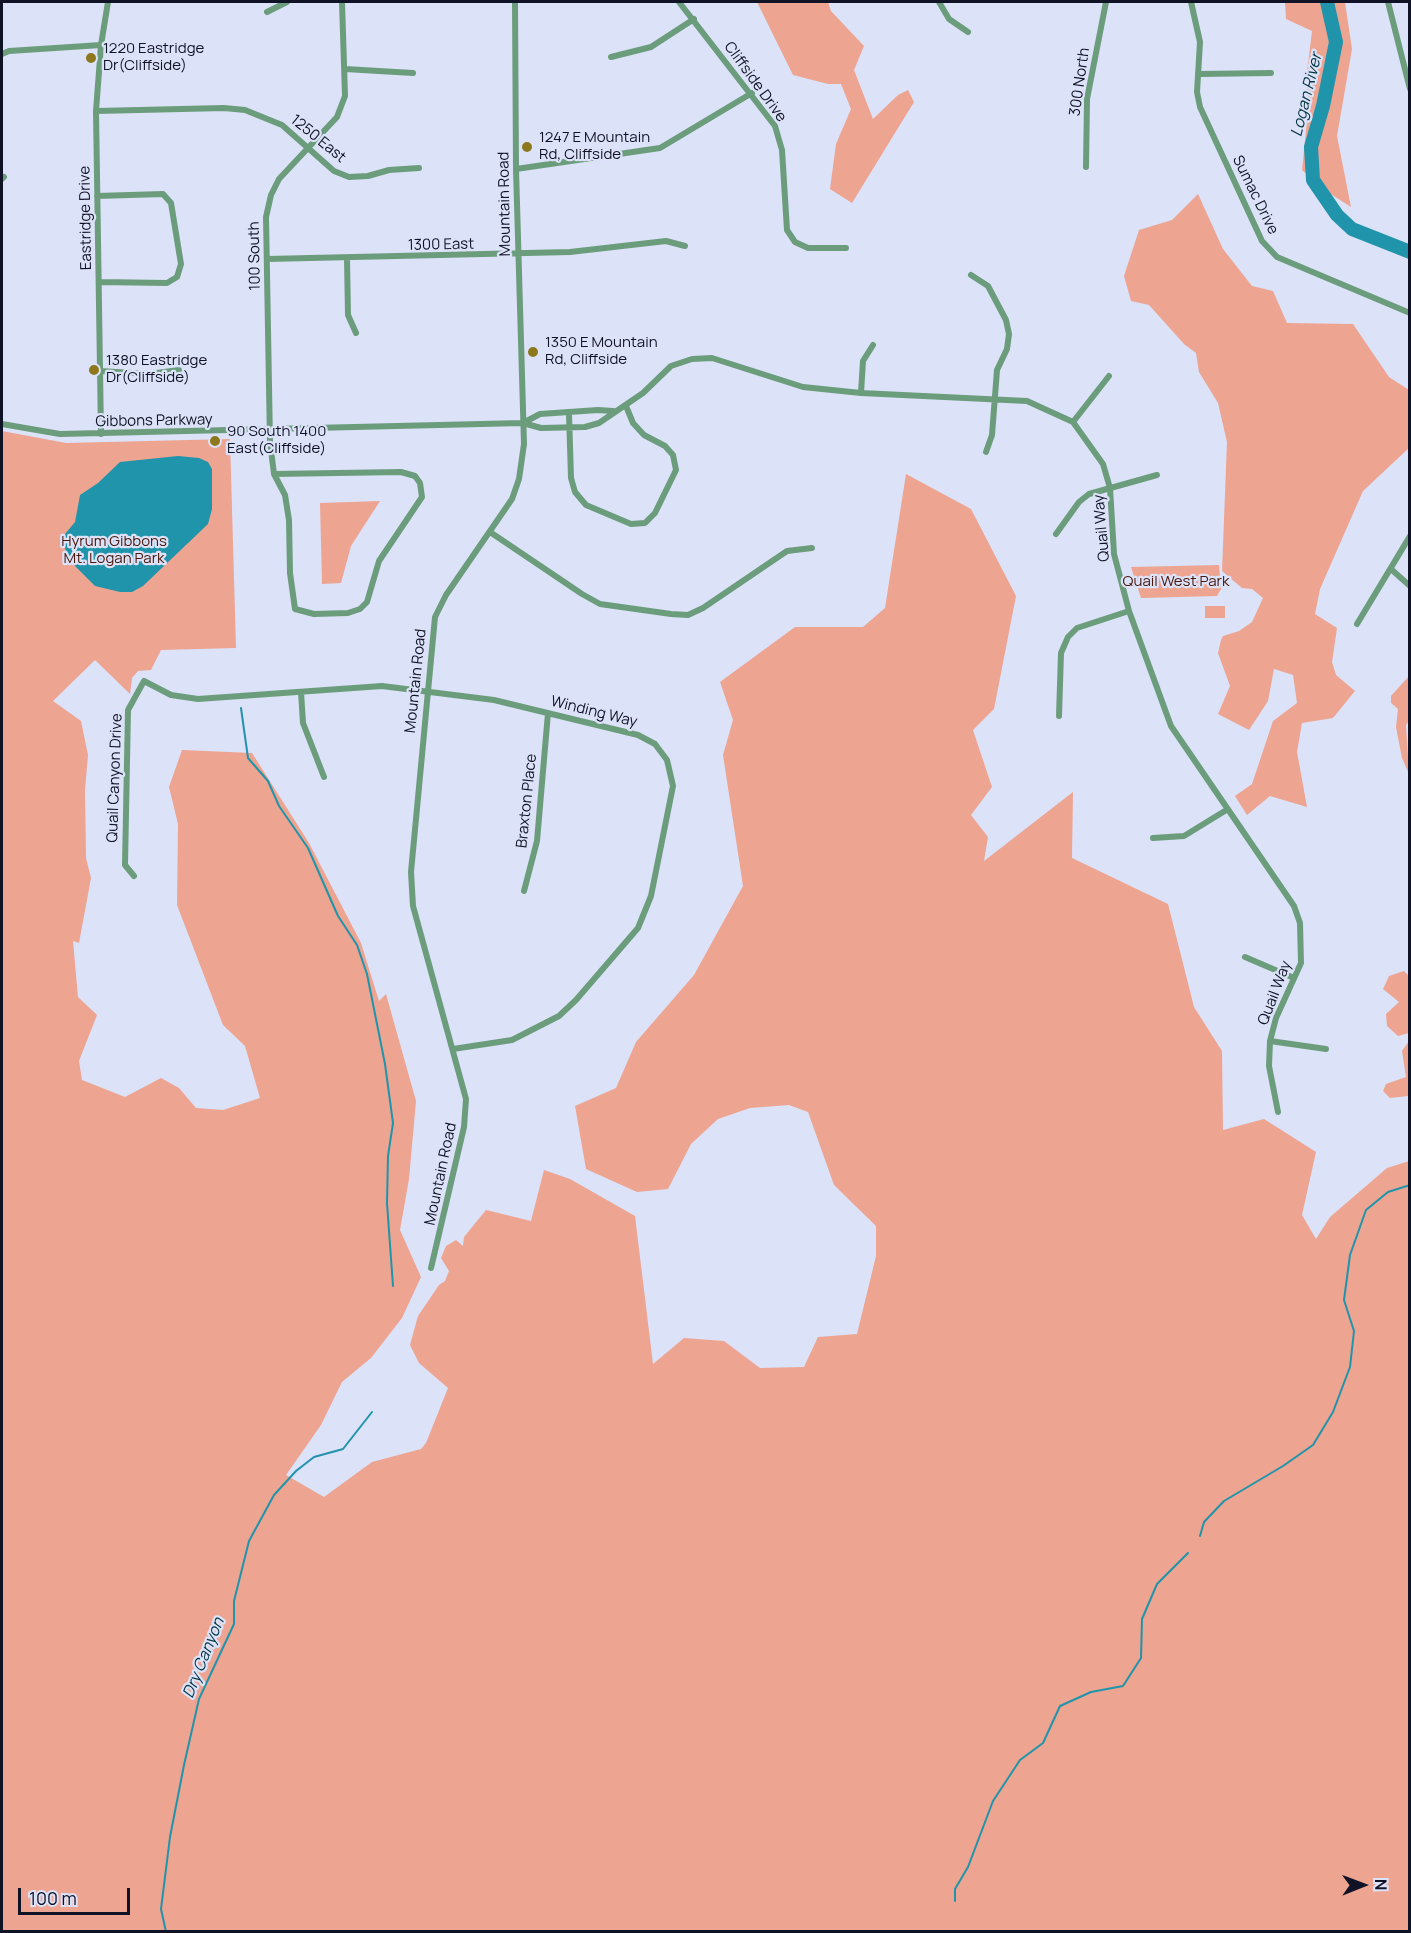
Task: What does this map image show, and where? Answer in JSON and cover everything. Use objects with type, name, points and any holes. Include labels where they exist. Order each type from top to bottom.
[{"type":"street","name":"Eastridge Drive","points":[[101,434],[96,111],[101,45],[108,2]]},
{"type":"street","points":[[267,12],[287,2]]},
{"type":"street","name":"100 South","points":[[274,474],[401,472],[416,476],[420,483],[422,497],[379,561],[367,602],[360,609],[348,613],[314,614],[295,609],[290,573],[289,520],[285,495],[274,474],[271,430],[266,217],[271,195],[279,178],[337,117],[345,96],[342,2]]},
{"type":"street","name":"Mountain Road","points":[[431,1268],[464,1127],[466,1099],[423,947],[412,895],[411,872],[426,692],[435,617],[446,595],[512,499],[519,479],[524,444],[516,169],[515,2]]},
{"type":"street","name":"Cliffside Drive","points":[[679,2],[752,93],[775,126],[782,150],[787,230],[795,242],[808,248],[846,248]]},
{"type":"street","points":[[939,2],[949,19],[968,32]]},
{"type":"street","name":"300 North","points":[[1086,167],[1087,99],[1106,2]]},
{"type":"street","name":"Sumac Drive","points":[[1191,2],[1200,42],[1200,74],[1197,92],[1200,107],[1262,241],[1277,257],[1410,313]]},
{"type":"street","points":[[1388,2],[1410,89]]},
{"type":"street","points":[[611,57],[651,47],[693,20]]},
{"type":"street","points":[[2,54],[9,51],[101,45]]},
{"type":"street","points":[[345,69],[413,73]]},
{"type":"street","points":[[1200,74],[1271,73]]},
{"type":"street","points":[[516,169],[660,148],[752,93]]},
{"type":"street","name":"1250 East","points":[[96,111],[224,108],[245,110],[282,125],[334,171],[349,177],[418,168]]},
{"type":"street","points":[[97,196],[163,194],[171,203],[181,264],[177,277],[167,283],[99,282]]},
{"type":"street","name":"1300 East","points":[[267,259],[347,259],[570,252],[666,241],[685,246]]},
{"type":"street","points":[[347,259],[348,315],[356,333]]},
{"type":"street","points":[[971,275],[988,286],[1006,320],[1009,334],[1007,349],[997,370],[992,435],[986,452]]},
{"type":"street","points":[[861,393],[863,361],[873,345]]},
{"type":"street","name":"Quail Way","points":[[523,423],[541,428],[569,428],[599,423],[613,411],[626,406],[671,366],[692,359],[712,358],[803,387],[861,393],[1027,401],[1073,422],[1103,464],[1110,488],[1114,554],[1129,610],[1171,726],[1294,906],[1302,931],[1301,963],[1276,1018],[1270,1041],[1269,1066],[1278,1112]]},
{"type":"street","points":[[100,371],[149,374],[179,370]]},
{"type":"street","points":[[1073,422],[1110,376]]},
{"type":"street","points":[[569,414],[571,478],[575,492],[586,505],[631,524],[645,523],[655,513],[676,470],[674,455],[665,446],[644,435],[633,423],[626,406]]},
{"type":"street","name":"Quail Way","points":[[523,423],[540,414],[613,411]]},
{"type":"street","name":"Gibbons Parkway","points":[[2,424],[60,434],[101,434],[523,423]]},
{"type":"street","points":[[1056,534],[1079,501],[1089,494],[1157,475]]},
{"type":"street","points":[[490,532],[600,604],[680,615],[688,615],[703,608],[787,551],[812,548]]},
{"type":"street","points":[[1357,624],[1392,570],[1410,536]]},
{"type":"street","points":[[1392,570],[1410,586]]},
{"type":"street","points":[[1059,716],[1061,653],[1068,637],[1077,628],[1129,610]]},
{"type":"street","name":"Winding Way","points":[[144,681],[171,695],[198,699],[382,686],[494,700],[638,735],[655,744],[667,760],[673,786],[651,896],[639,928],[576,1000],[559,1016],[512,1040],[453,1049]]},
{"type":"street","name":"Quail Canyon Drive","points":[[134,876],[125,865],[128,710],[144,681]]},
{"type":"street","points":[[301,692],[303,723],[324,777]]},
{"type":"street","name":"Braxton Place","points":[[524,891],[537,842],[548,713]]},
{"type":"street","points":[[1154,838],[1184,837],[1228,809]]},
{"type":"street","points":[[1245,957],[1294,978]]},
{"type":"street","points":[[1270,1041],[1326,1049]]},
{"type":"green space","points":[[757,2],[828,2],[831,11],[864,46],[854,70],[873,119],[898,95],[908,90],[914,102],[852,203],[830,189],[836,144],[851,109],[841,84],[828,84],[793,75]]},
{"type":"green space","points":[[1285,2],[1345,2],[1352,49],[1337,136],[1351,207],[1329,193],[1302,170],[1307,120],[1307,72],[1312,31],[1286,19]]},
{"type":"green space","points":[[1198,194],[1223,249],[1252,286],[1273,291],[1287,323],[1353,324],[1389,377],[1409,390],[1409,448],[1363,491],[1320,589],[1315,614],[1337,628],[1332,662],[1336,675],[1355,691],[1333,718],[1302,723],[1297,752],[1307,807],[1270,796],[1247,815],[1235,796],[1252,784],[1273,721],[1297,703],[1293,675],[1274,669],[1268,701],[1249,730],[1218,714],[1230,686],[1218,653],[1221,640],[1223,636],[1239,631],[1252,622],[1263,598],[1252,589],[1242,588],[1222,571],[1227,442],[1218,403],[1199,372],[1196,353],[1184,344],[1149,305],[1131,301],[1124,276],[1139,230],[1172,220]]},
{"type":"green space","name":"Hyrum Gibbons Mt. Logan Park","points":[[2,431],[66,443],[230,439],[236,648],[161,650],[151,670],[138,671],[132,678],[130,694],[95,660],[53,701],[81,721],[88,755],[85,790],[86,858],[91,878],[79,943],[73,941],[78,997],[97,1015],[79,1061],[82,1080],[125,1097],[161,1078],[179,1088],[196,1108],[223,1110],[260,1098],[245,1046],[223,1025],[177,905],[178,824],[169,787],[182,750],[252,753],[309,843],[361,943],[379,1001],[386,994],[416,1101],[409,1179],[400,1230],[421,1277],[402,1318],[371,1358],[342,1382],[321,1425],[286,1475],[324,1497],[372,1462],[421,1449],[426,1443],[448,1388],[419,1363],[410,1345],[418,1316],[439,1285],[445,1281],[449,1271],[441,1258],[446,1246],[456,1240],[463,1246],[464,1237],[486,1210],[531,1221],[544,1170],[570,1179],[635,1216],[653,1364],[684,1338],[724,1341],[760,1368],[804,1367],[818,1337],[857,1334],[876,1256],[876,1226],[834,1185],[808,1112],[789,1105],[750,1108],[718,1119],[691,1144],[668,1189],[637,1192],[586,1169],[575,1106],[616,1088],[636,1042],[694,975],[743,886],[723,755],[733,720],[720,682],[795,627],[863,627],[885,608],[906,474],[971,509],[1016,596],[994,709],[973,730],[992,787],[971,815],[988,837],[984,861],[1073,792],[1072,858],[1168,904],[1194,1007],[1222,1051],[1223,1130],[1264,1119],[1316,1152],[1302,1215],[1316,1239],[1330,1217],[1387,1168],[1409,1161],[1409,1931],[2,1932]]},
{"type":"green space","points":[[380,501],[351,546],[341,583],[322,584],[320,503]]},
{"type":"green space","name":"Quail West Park","points":[[1219,565],[1221,589],[1217,596],[1141,598],[1131,567]]},
{"type":"green space","points":[[1205,606],[1225,606],[1225,618],[1205,618]]},
{"type":"green space","points":[[1409,676],[1409,721],[1406,725],[1409,774],[1402,758],[1396,727],[1398,709],[1391,703],[1391,696]]},
{"type":"green space","points":[[1404,971],[1409,976],[1409,1033],[1398,1036],[1387,1026],[1386,1014],[1399,1002],[1383,989],[1389,976]]},
{"type":"green space","points":[[1409,1041],[1409,1099],[1408,1096],[1390,1098],[1383,1091],[1386,1084],[1406,1077],[1402,1051]]},
{"type":"water","points":[[178,456],[199,458],[208,462],[212,469],[212,509],[208,524],[143,586],[132,592],[120,592],[95,586],[75,566],[63,545],[65,534],[75,522],[80,495],[98,483],[120,462]]},
{"type":"waterway","name":"Logan River","points":[[1327,2],[1336,42],[1323,106],[1311,147],[1313,180],[1337,215],[1352,229],[1410,252]]},
{"type":"waterway","points":[[241,708],[248,758],[268,781],[279,806],[308,848],[338,916],[357,945],[367,974],[385,1064],[393,1123],[388,1156],[387,1203],[393,1286]]},
{"type":"waterway","points":[[1200,1536],[1204,1522],[1224,1501],[1313,1445],[1333,1412],[1350,1367],[1354,1331],[1344,1300],[1350,1255],[1366,1210],[1388,1192],[1410,1185]]},
{"type":"waterway","name":"Dry Canyon","points":[[166,1932],[161,1909],[170,1837],[184,1765],[199,1699],[234,1624],[234,1601],[249,1541],[274,1495],[296,1471],[314,1457],[343,1449],[372,1412]]},
{"type":"waterway","points":[[955,1901],[955,1889],[968,1867],[993,1801],[1020,1760],[1043,1743],[1060,1706],[1091,1692],[1123,1686],[1141,1658],[1142,1619],[1157,1584],[1188,1553]]},
{"type":"place","name":"1220 Eastridge Dr(Cliffside)","points":[[91,58]]},
{"type":"place","name":"1247 E Mountain Rd, Cliffside","points":[[527,147]]},
{"type":"place","name":"1350 E Mountain Rd, Cliffside","points":[[533,352]]},
{"type":"place","name":"1380 Eastridge Dr(Cliffside)","points":[[94,370]]},
{"type":"place","name":"90 South 1400 East(Cliffside)","points":[[215,441]]}]
